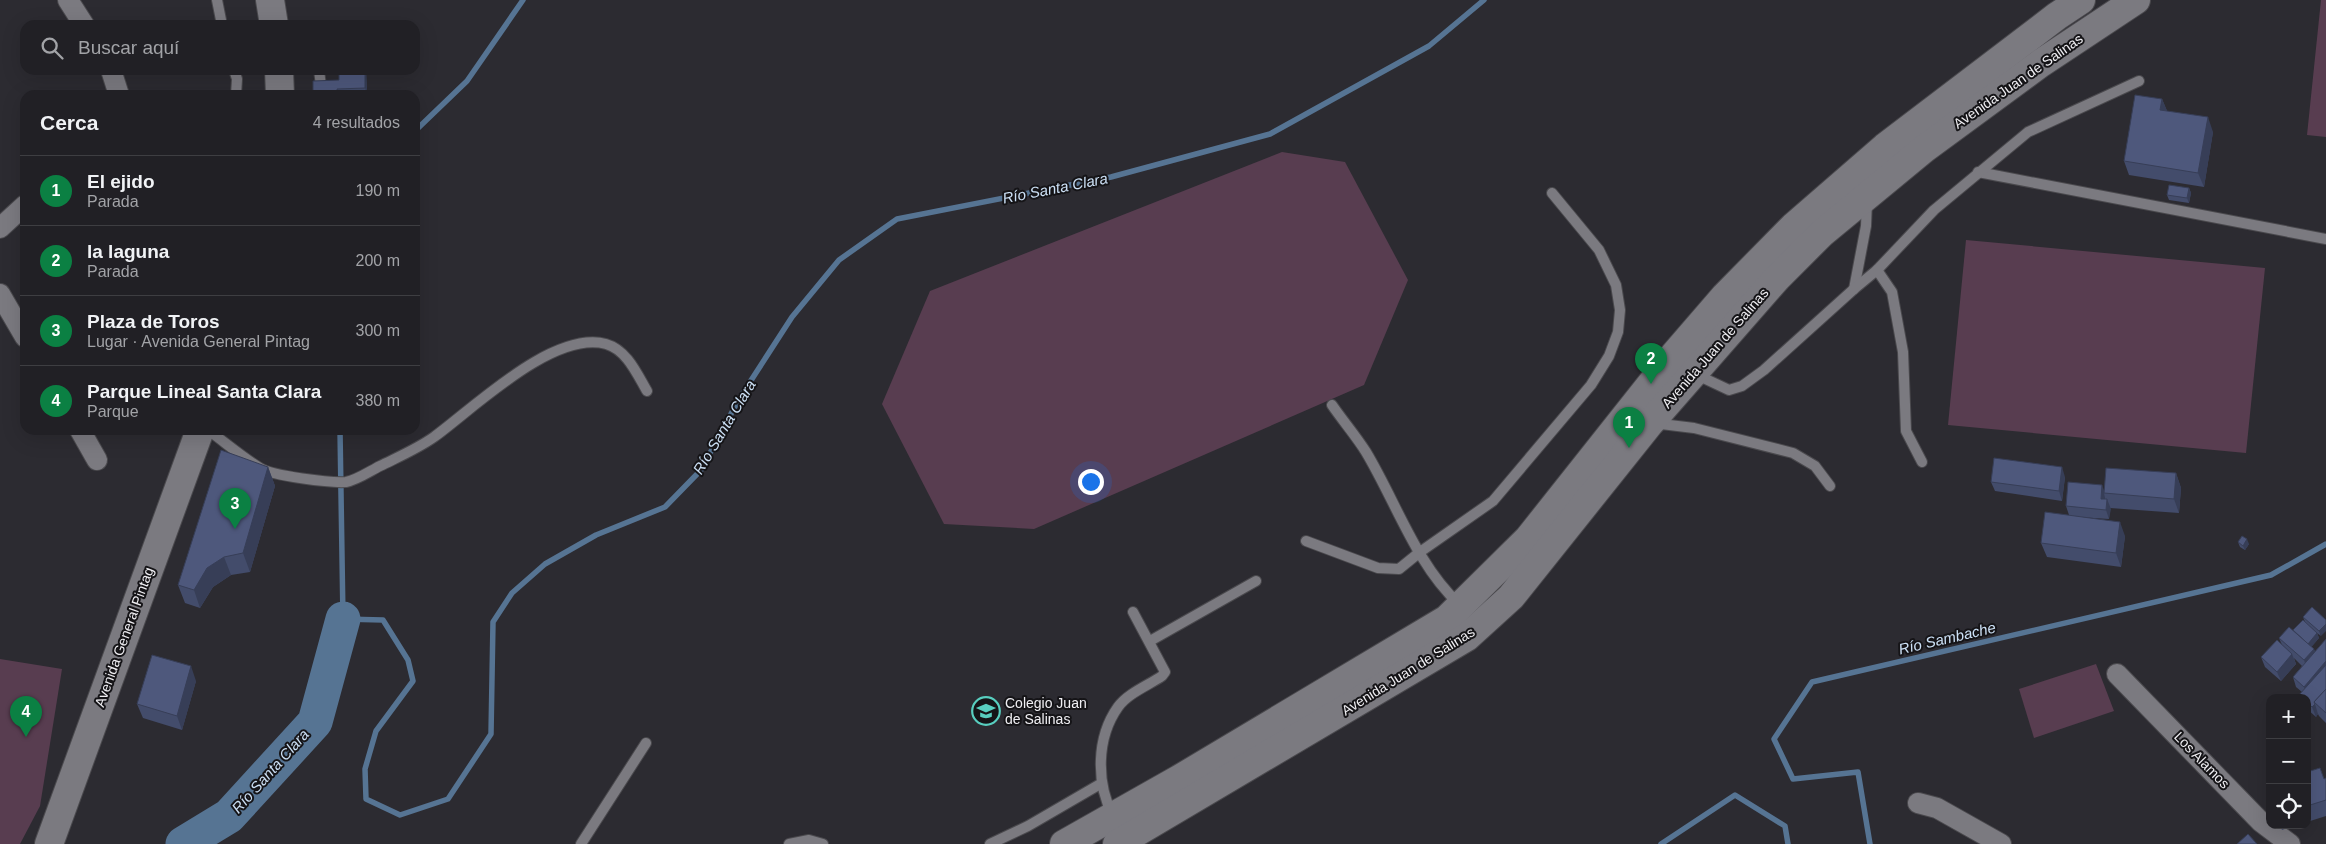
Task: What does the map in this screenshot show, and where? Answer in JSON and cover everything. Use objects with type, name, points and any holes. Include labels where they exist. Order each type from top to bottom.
[{"type":"main road","points":[[270,0],[273,20]]},
{"type":"main road","name":"Avenida Juan de Salinas","points":[[1064,844],[1119,833],[1467,637],[1511,597],[1650,423],[1683,364],[1725,296],[1794,226],[1885,147],[2057,16],[2081,0]]},
{"type":"main road","name":"Avenida Juan de Salinas","points":[[1119,833],[1447,619],[1528,539],[1683,364],[1822,234],[1924,149],[2041,63],[2136,0]]},
{"type":"main road","points":[[279,75],[280,90]]},
{"type":"main road","name":"Avenida General Pintag","points":[[49,844],[198,435]]},
{"type":"street","points":[[68,0],[81,20]]},
{"type":"street","points":[[113,75],[117,90]]},
{"type":"street","points":[[0,228],[20,210]]},
{"type":"street","points":[[0,294],[20,328]]},
{"type":"street","points":[[83,435],[97,460]]},
{"type":"street","name":"Los Alamos","points":[[2117,674],[2261,822],[2290,844]]},
{"type":"street","points":[[1918,803],[1937,808],[2001,844]]},
{"type":"lane","points":[[217,0],[221,20]]},
{"type":"lane","points":[[236,75],[236,90]]},
{"type":"lane","points":[[320,75],[321,86]]},
{"type":"lane","points":[[1683,364],[1729,390],[1742,386],[1764,370],[1877,270],[1934,210],[2028,132],[2139,81]]},
{"type":"lane","points":[[1978,172],[2326,239]]},
{"type":"lane","points":[[1306,541],[1378,568],[1399,569],[1493,501],[1591,385],[1609,356],[1618,332],[1620,310],[1616,285],[1599,250],[1552,193]]},
{"type":"lane","points":[[1854,289],[1867,220],[1867,196]]},
{"type":"lane","points":[[1877,270],[1892,292],[1903,352],[1906,431],[1922,462]]},
{"type":"lane","points":[[215,435],[262,469],[321,482],[347,482],[404,455],[432,438],[523,368],[564,348],[585,344],[607,344],[622,354],[633,366],[647,391]]},
{"type":"lane","points":[[1332,405],[1365,451],[1420,552],[1446,592],[1462,606]]},
{"type":"lane","points":[[1650,423],[1694,428],[1793,453],[1815,466],[1830,486]]},
{"type":"lane","points":[[1150,641],[1256,581]]},
{"type":"lane","points":[[1119,833],[1104,800],[1101,753],[1108,729],[1118,707],[1164,672],[1134,612]]},
{"type":"lane","points":[[581,844],[646,743]]},
{"type":"lane","points":[[990,844],[1028,826],[1102,782]]},
{"type":"lane","points":[[789,844],[809,840],[823,844]]},
{"type":"shaded area","points":[[2321,0],[2326,0],[2326,137],[2307,135]]},
{"type":"shaded area","points":[[1282,152],[1345,162],[1408,280],[1364,385],[1034,529],[944,524],[882,404],[930,291]]},
{"type":"shaded area","points":[[1966,240],[2265,268],[2246,453],[1948,425]]},
{"type":"shaded area","points":[[0,659],[62,669],[40,806],[20,844],[0,844]]},
{"type":"shaded area","points":[[2096,664],[2114,711],[2034,738],[2019,689]]},
{"type":"building","points":[[339,75],[365,75],[365,88],[313,90],[313,81],[339,80]]},
{"type":"building","points":[[2135,95],[2162,99],[2160,110],[2208,117],[2198,173],[2124,161]]},
{"type":"building","points":[[2169,185],[2189,188],[2187,198],[2167,195]]},
{"type":"building","points":[[221,450],[268,467],[243,553],[224,557],[207,568],[194,590],[178,585]]},
{"type":"building","points":[[1994,458],[2062,467],[2059,491],[1991,482]]},
{"type":"building","points":[[2106,468],[2176,473],[2174,499],[2104,493]]},
{"type":"building","points":[[2068,482],[2102,485],[2101,499],[2107,499],[2106,510],[2066,506]]},
{"type":"building","points":[[2045,512],[2120,522],[2116,553],[2041,543]]},
{"type":"building","points":[[2242,536],[2247,539],[2243,546],[2238,542]]},
{"type":"building","points":[[2312,607],[2326,620],[2326,624],[2319,631],[2303,617]]},
{"type":"building","points":[[2303,620],[2317,633],[2308,644],[2293,630]]},
{"type":"building","points":[[2289,627],[2314,649],[2304,660],[2279,638]]},
{"type":"building","points":[[2326,639],[2326,661],[2304,687],[2293,677]]},
{"type":"building","points":[[2277,640],[2292,654],[2277,672],[2261,657]]},
{"type":"building","points":[[152,655],[191,666],[177,716],[137,704]]},
{"type":"building","points":[[2326,665],[2326,689],[2314,702],[2315,704],[2311,706],[2311,694],[2300,694]]},
{"type":"building","points":[[2326,689],[2326,713],[2314,702]]},
{"type":"building","points":[[2320,768],[2324,779],[2326,778],[2326,800],[2311,805],[2311,784],[2311,771]]},
{"type":"building","points":[[2248,834],[2257,844],[2237,844]]},
{"type":"waterway","points":[[420,126],[467,81],[523,0]]},
{"type":"waterway","name":"Río Santa Clara","points":[[340,435],[343,619],[383,620],[408,660],[413,681],[376,731],[365,769],[366,799],[400,815],[448,799],[491,734],[493,622],[512,593],[545,564],[596,535],[665,507],[701,470],[739,399],[792,317],[839,260],[897,219],[1111,177],[1270,134],[1429,46],[1484,0]]},
{"type":"waterway","name":"Río Sambache","points":[[1870,844],[1858,772],[1793,779],[1774,739],[1812,682],[2271,575],[2326,544]]},
{"type":"waterway","name":"Río Santa Clara","points":[[183,844],[229,816],[315,722],[343,619]]},
{"type":"waterway","name":"Río Sambache","points":[[1661,844],[1735,795],[1785,826],[1788,844]]},
{"type":"place","name":"la laguna","points":[[1651,384]]},
{"type":"place","name":"El ejido","points":[[1629,448]]},
{"type":"place","name":"Plaza de Toros","points":[[235,529]]},
{"type":"place","name":"Colegio Juan de Salinas","points":[[986,711]]},
{"type":"place","name":"Parque Lineal Santa Clara","points":[[26,737]]}]
